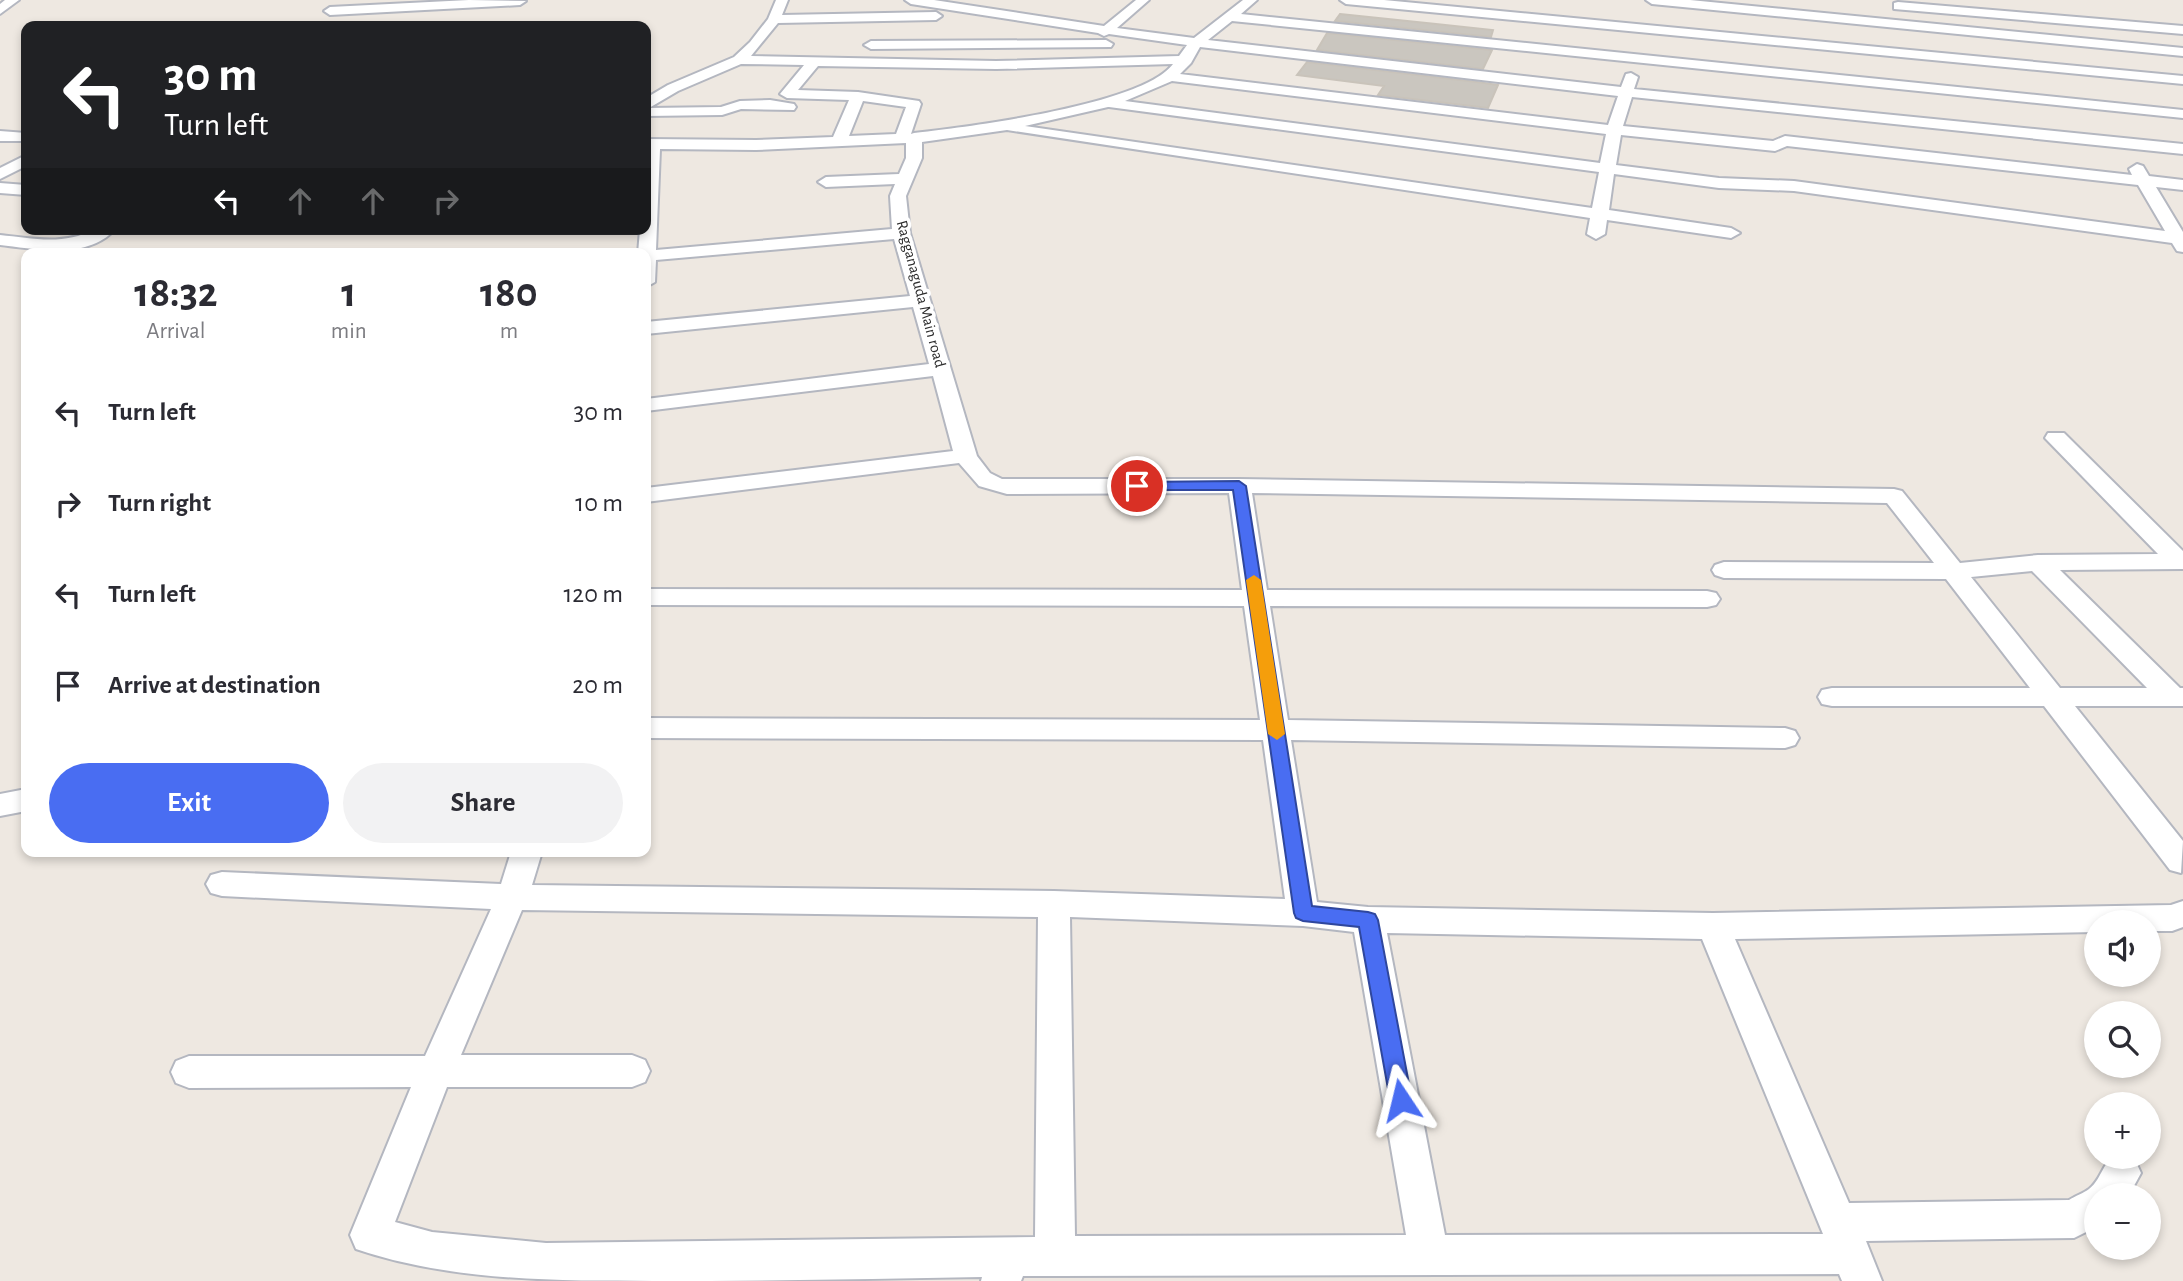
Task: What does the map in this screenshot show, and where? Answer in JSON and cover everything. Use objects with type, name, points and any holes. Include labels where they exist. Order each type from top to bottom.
[{"type":"street","points":[[0,10],[13,0]]},
{"type":"street","points":[[328,15],[339,0]]},
{"type":"street","points":[[651,101],[673,88],[739,60],[762,45],[782,0]]},
{"type":"street","points":[[1104,32],[1143,0]]},
{"type":"street","points":[[651,145],[764,134],[839,141],[908,138],[1002,127],[1107,103],[1171,77],[1186,60],[1195,44],[1251,0]]},
{"type":"street","points":[[1346,0],[2183,80]]},
{"type":"street","points":[[1596,234],[1614,130],[1628,92],[1646,0]]},
{"type":"street","points":[[1652,0],[2183,52]]},
{"type":"street","points":[[328,15],[520,1]]},
{"type":"street","points":[[919,1],[1104,32],[1195,44],[1628,92],[2087,122],[2183,114]]},
{"type":"street","points":[[774,19],[1007,16],[1030,4]]},
{"type":"street","points":[[1885,5],[2183,30]]},
{"type":"street","points":[[2015,16],[2087,122]]},
{"type":"street","points":[[1230,17],[1634,60],[2087,122],[2119,142],[2181,241]]},
{"type":"street","points":[[852,45],[1195,44]]},
{"type":"street","points":[[739,60],[996,65],[1186,60]]},
{"type":"street","points":[[787,94],[814,62]]},
{"type":"street","points":[[1171,77],[1614,130],[1775,146],[1785,141],[2183,185]]},
{"type":"street","points":[[673,88],[711,90]]},
{"type":"street","points":[[737,92],[858,96],[839,141]]},
{"type":"street","name":"Ragganaguda Main road","points":[[858,96],[914,104],[908,138],[914,159],[898,196],[901,233],[966,456],[976,473],[988,484],[1007,487],[1239,486]]},
{"type":"street","points":[[1107,103],[1718,184],[1794,186],[2181,241]]},
{"type":"street","points":[[651,112],[722,111],[740,104],[789,107],[764,134]]},
{"type":"street","points":[[1002,127],[1731,233]]},
{"type":"street","points":[[0,136],[21,137]]},
{"type":"street","points":[[2119,142],[2183,149]]},
{"type":"street","points":[[0,174],[21,163]]},
{"type":"street","points":[[826,182],[904,179]]},
{"type":"street","points":[[0,188],[21,190]]},
{"type":"street","points":[[651,256],[901,233]]},
{"type":"street","points":[[0,240],[73,245],[90,241],[98,235]]},
{"type":"street","points":[[651,327],[922,300]]},
{"type":"street","points":[[651,404],[942,369]]},
{"type":"street","points":[[2056,438],[2181,561]]},
{"type":"street","points":[[651,494],[966,456]]},
{"type":"street","points":[[1303,913],[1239,486],[1894,496],[2182,862]]},
{"type":"street","points":[[1724,570],[1952,571],[2038,563],[2181,561]]},
{"type":"street","points":[[2038,563],[2178,697]]},
{"type":"street","points":[[651,597],[1707,598]]},
{"type":"street","points":[[1832,697],[2178,697]]},
{"type":"street","points":[[651,728],[1276,730],[1785,738]]},
{"type":"street","points":[[0,805],[21,801]]},
{"type":"street","points":[[525,857],[512,897],[370,1235],[432,1252],[546,1263],[1005,1269],[1055,1256],[1851,1252],[2074,1219],[2084,1213]]},
{"type":"street","points":[[222,884],[512,897],[1054,904],[1303,913],[1368,920],[1713,926],[2158,918],[2183,914]]},
{"type":"street","points":[[1054,904],[1055,1256]]},
{"type":"street","points":[[1368,920],[1429,1254]]},
{"type":"street","points":[[1713,926],[1851,1252]]},
{"type":"street","points":[[189,1073],[632,1071]]},
{"type":"building","points":[[1340,14],[1493,30],[1491,37],[1335,21]]},
{"type":"building","points":[[1327,33],[1492,50],[1483,69],[1317,50]]},
{"type":"building","points":[[1307,62],[1498,85],[1488,108],[1378,95],[1384,86],[1297,75]]},
{"type":"slow traffic","points":[[1254,580],[1277,734]]},
{"type":"route","points":[[1137,486],[1239,486],[1303,913],[1368,920],[1401,1100]]}]
